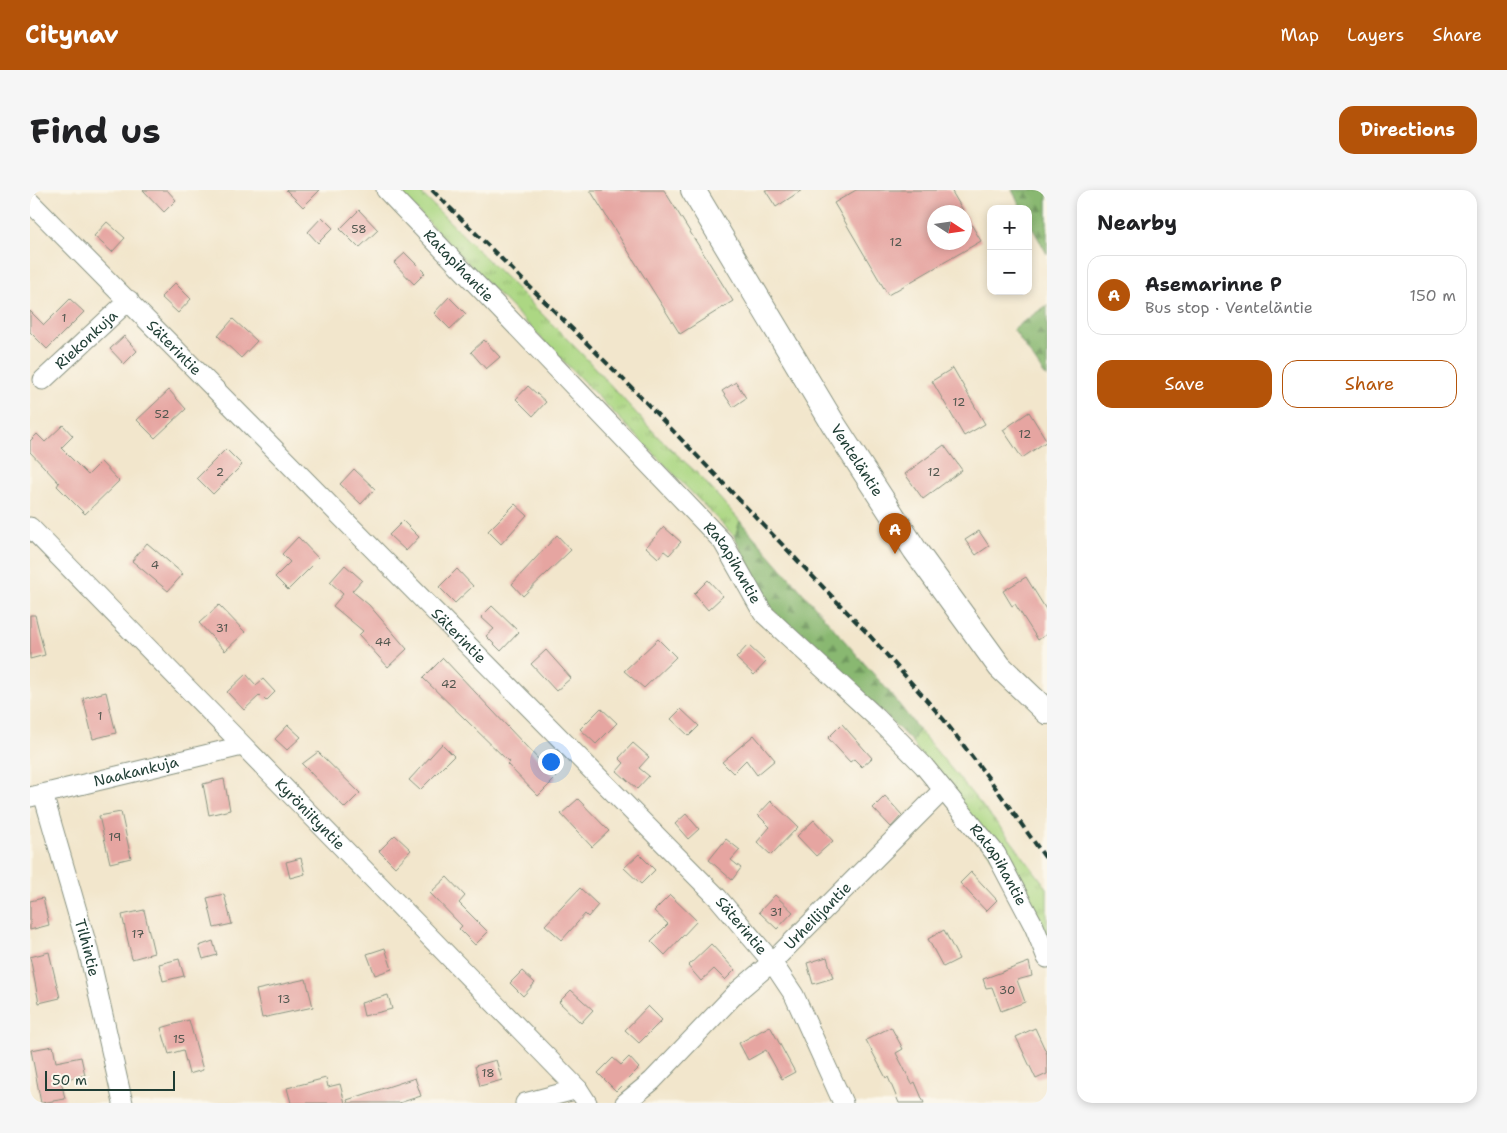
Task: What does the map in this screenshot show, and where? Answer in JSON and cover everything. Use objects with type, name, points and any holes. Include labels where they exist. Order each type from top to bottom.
[{"type":"street","name":"Ratapihantie","points":[[386,190],[723,542],[764,613],[877,718],[924,766],[996,854],[1034,926],[1047,958]]},
{"type":"street","name":"Venteläntie","points":[[694,190],[834,425],[915,550],[1000,667],[1047,712]]},
{"type":"street","name":"Säterintie","points":[[30,202],[129,300],[718,898],[772,962],[794,995],[843,1103]]},
{"type":"street","name":"Riekonkuja","points":[[43,380],[129,300]]},
{"type":"street","name":"Kyröniityntie","points":[[30,527],[583,1096]]},
{"type":"street","name":"Naakankuja","points":[[37,796],[242,746]]},
{"type":"street","name":"Urheilijantie","points":[[625,1103],[652,1081],[738,991],[772,962],[944,790]]},
{"type":"street","name":"Tilhintie","points":[[37,796],[88,949],[123,1103]]},
{"type":"street","points":[[525,1103],[583,1096]]},
{"type":"green space","points":[[397,190],[418,190],[581,353],[659,438],[699,475],[740,521],[735,537]]},
{"type":"green space","points":[[1012,190],[1047,190],[1047,254],[1032,227],[1032,205],[1020,205]]},
{"type":"green space","points":[[1047,305],[1047,378],[1013,329]]},
{"type":"green space","points":[[740,521],[891,694],[918,729],[912,742],[833,663],[779,617],[761,595],[735,537]]},
{"type":"green space","points":[[918,729],[1009,838],[1047,888],[1047,937],[912,742]]},
{"type":"building","points":[[143,190],[167,190],[176,200],[164,212]]},
{"type":"building","points":[[286,190],[320,190],[303,207]]},
{"type":"building","points":[[590,190],[664,190],[733,301],[680,334]]},
{"type":"building","points":[[765,190],[802,190],[776,207]]},
{"type":"building","points":[[856,190],[951,190],[960,205],[927,205],[927,250],[966,250],[888,295],[834,203]]},
{"type":"building","points":[[359,210],[378,230],[359,248],[340,229]]},
{"type":"building","points":[[322,217],[333,228],[318,243],[308,232]]},
{"type":"building","points":[[107,222],[125,238],[112,252],[94,236]]},
{"type":"building","points":[[972,226],[981,241],[972,246]]},
{"type":"building","points":[[405,253],[425,273],[414,284],[394,263]]},
{"type":"building","points":[[175,283],[191,299],[178,313],[161,297]]},
{"type":"building","points":[[449,297],[466,314],[450,329],[434,313]]},
{"type":"building","points":[[70,299],[84,312],[47,349],[30,332],[30,311],[44,325]]},
{"type":"building","points":[[233,319],[257,341],[241,358],[218,336]]},
{"type":"building","points":[[124,336],[137,351],[124,364],[110,349]]},
{"type":"building","points":[[484,340],[500,357],[486,369],[471,352]]},
{"type":"building","points":[[953,368],[985,424],[964,436],[932,381]]},
{"type":"building","points":[[736,382],[746,398],[733,407],[722,391]]},
{"type":"building","points":[[528,386],[546,402],[533,416],[516,399]]},
{"type":"building","points":[[169,390],[186,409],[155,438],[137,420]]},
{"type":"building","points":[[1029,412],[1047,441],[1022,458],[1003,430]]},
{"type":"building","points":[[63,425],[73,436],[61,448],[88,475],[101,462],[119,481],[85,514],[57,486],[59,483],[30,452],[30,441],[37,434],[45,442]]},
{"type":"building","points":[[944,445],[962,470],[923,499],[905,474]]},
{"type":"building","points":[[226,449],[242,465],[213,494],[197,478]]},
{"type":"building","points":[[354,469],[375,489],[361,504],[340,484]]},
{"type":"building","points":[[515,504],[527,515],[501,544],[488,531]]},
{"type":"building","points":[[403,521],[419,537],[406,551],[389,535]]},
{"type":"building","points":[[664,527],[681,542],[669,555],[664,551],[658,558],[646,547]]},
{"type":"building","points":[[979,531],[989,546],[976,555],[965,540]]},
{"type":"building","points":[[557,535],[571,550],[523,596],[512,584]]},
{"type":"building","points":[[298,537],[319,559],[288,590],[275,577],[290,562],[282,554]]},
{"type":"building","points":[[147,543],[183,574],[168,591],[132,561]]},
{"type":"building","points":[[345,565],[362,580],[352,591],[369,605],[407,649],[388,667],[359,635],[363,631],[333,606],[343,594],[330,582]]},
{"type":"building","points":[[457,569],[473,586],[455,603],[439,587]]},
{"type":"building","points":[[1026,577],[1047,611],[1047,634],[1038,640],[1015,604],[1012,606],[1003,591]]},
{"type":"building","points":[[708,580],[723,596],[708,610],[694,594]]},
{"type":"building","points":[[219,605],[245,632],[225,651],[199,623]]},
{"type":"building","points":[[492,606],[519,632],[501,651],[486,636],[494,629],[481,617]]},
{"type":"building","points":[[30,615],[35,615],[45,655],[30,659]]},
{"type":"building","points":[[658,639],[676,657],[644,688],[624,671]]},
{"type":"building","points":[[748,645],[766,662],[754,675],[736,658]]},
{"type":"building","points":[[546,650],[571,678],[556,691],[531,664]]},
{"type":"building","points":[[443,658],[556,778],[538,796],[507,764],[509,762],[423,678]]},
{"type":"building","points":[[246,674],[256,685],[263,679],[275,692],[266,701],[260,695],[244,710],[227,692]]},
{"type":"building","points":[[106,692],[116,733],[93,739],[83,698]]},
{"type":"building","points":[[601,708],[617,723],[596,744],[580,729]]},
{"type":"building","points":[[681,709],[699,726],[689,736],[671,719]]},
{"type":"building","points":[[842,724],[872,758],[862,767],[854,759],[850,762],[828,738]]},
{"type":"building","points":[[288,725],[301,737],[287,750],[275,739]]},
{"type":"building","points":[[754,735],[775,760],[757,775],[746,760],[733,773],[722,762]]},
{"type":"building","points":[[633,743],[649,757],[639,768],[649,776],[637,789],[617,771],[624,763],[619,758]]},
{"type":"building","points":[[442,744],[454,756],[420,790],[409,780]]},
{"type":"building","points":[[318,752],[360,793],[345,808],[302,764]]},
{"type":"building","points":[[224,779],[230,810],[209,815],[203,784]]},
{"type":"building","points":[[885,796],[902,815],[891,827],[873,808]]},
{"type":"building","points":[[578,799],[609,831],[592,847],[561,814]]},
{"type":"building","points":[[771,801],[798,827],[771,855],[757,842],[770,827],[758,815]]},
{"type":"building","points":[[121,812],[131,858],[110,863],[99,816]]},
{"type":"building","points":[[686,814],[699,829],[688,839],[675,824]]},
{"type":"building","points":[[814,820],[833,841],[816,856],[797,836]]},
{"type":"building","points":[[395,835],[411,850],[395,867],[379,851]]},
{"type":"building","points":[[726,839],[740,850],[731,860],[741,868],[732,880],[709,860]]},
{"type":"building","points":[[639,854],[655,870],[641,884],[624,868]]},
{"type":"building","points":[[301,858],[305,874],[290,878],[286,862]]},
{"type":"building","points":[[971,872],[997,900],[986,911],[960,883]]},
{"type":"building","points":[[447,877],[465,896],[459,903],[488,932],[475,945],[459,929],[462,926],[430,893]]},
{"type":"building","points":[[580,888],[598,905],[588,917],[585,914],[562,940],[545,925]]},
{"type":"building","points":[[224,894],[232,924],[214,928],[207,898]]},
{"type":"building","points":[[670,895],[697,921],[665,955],[651,941],[668,924],[654,911]]},
{"type":"building","points":[[775,895],[793,912],[777,929],[759,912]]},
{"type":"building","points":[[43,898],[49,925],[30,930],[30,901]]},
{"type":"building","points":[[144,910],[154,953],[132,959],[122,915]]},
{"type":"building","points":[[944,930],[959,959],[943,967],[928,939]]},
{"type":"building","points":[[213,941],[217,955],[203,959],[199,946]]},
{"type":"building","points":[[711,944],[735,970],[725,980],[714,969],[701,981],[688,966]]},
{"type":"building","points":[[385,948],[392,969],[375,975],[367,954]]},
{"type":"building","points":[[49,952],[60,998],[39,1003],[30,957]]},
{"type":"building","points":[[827,957],[833,978],[813,984],[807,963]]},
{"type":"building","points":[[179,959],[184,976],[163,981],[159,964]]},
{"type":"building","points":[[1029,962],[1032,976],[1017,980],[1025,1002],[1001,1011],[992,987],[986,988],[983,979]]},
{"type":"building","points":[[522,971],[535,983],[523,996],[510,983]]},
{"type":"building","points":[[306,979],[313,1007],[262,1018],[256,990]]},
{"type":"building","points":[[571,990],[593,1010],[581,1023],[559,1002]]},
{"type":"building","points":[[388,995],[392,1009],[364,1016],[361,1003]]},
{"type":"building","points":[[648,1006],[662,1020],[639,1043],[625,1030]]},
{"type":"building","points":[[189,1020],[203,1070],[189,1074],[183,1050],[169,1054],[161,1028]]},
{"type":"building","points":[[770,1026],[795,1072],[782,1079],[766,1050],[748,1060],[739,1043]]},
{"type":"building","points":[[891,1027],[903,1049],[896,1053],[912,1084],[915,1082],[924,1103],[899,1103],[888,1077],[886,1078],[866,1040]]},
{"type":"building","points":[[1035,1028],[1047,1054],[1047,1074],[1036,1079],[1016,1037]]},
{"type":"building","points":[[53,1046],[56,1062],[81,1057],[85,1075],[61,1080],[65,1099],[41,1103],[31,1050]]},
{"type":"building","points":[[629,1057],[639,1068],[616,1091],[598,1073],[613,1058],[621,1065]]},
{"type":"building","points":[[496,1060],[502,1080],[480,1086],[475,1066]]},
{"type":"building","points":[[326,1078],[328,1087],[340,1084],[345,1103],[291,1103],[287,1088]]},
{"type":"building","points":[[415,1078],[421,1096],[399,1103],[348,1103],[347,1100]]},
{"type":"railway","points":[[432,190],[630,386],[870,636],[944,720],[1047,860]]},
{"type":"place","name":"Asemarinne P","points":[[895,554]]}]
